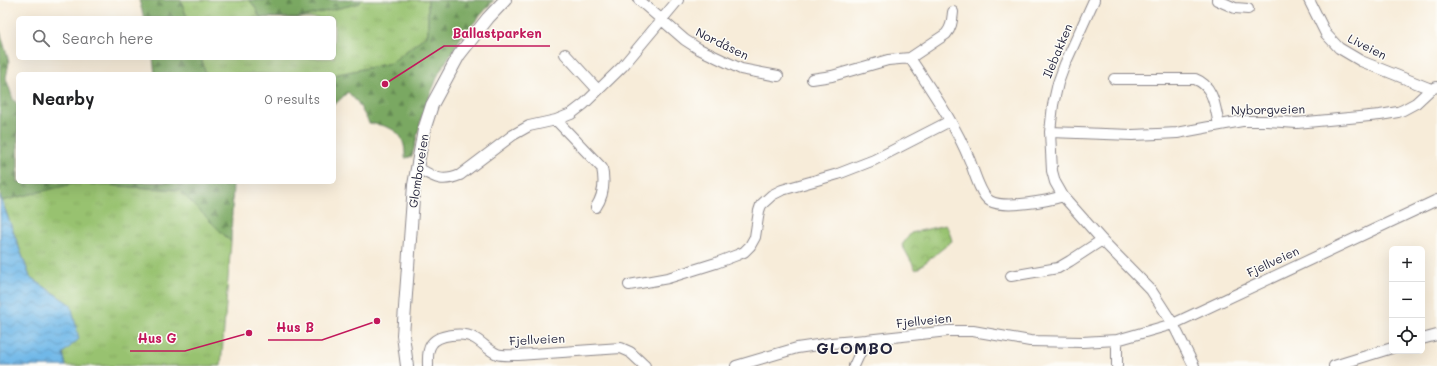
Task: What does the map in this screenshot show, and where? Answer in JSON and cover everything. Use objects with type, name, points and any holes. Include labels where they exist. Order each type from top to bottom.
[{"type":"street","name":"Glomboveien","points":[[406,366],[403,335],[414,185],[424,130],[430,111],[459,55],[488,18],[505,0]]},
{"type":"street","name":"Nordåsen","points":[[640,0],[662,21],[685,40],[699,49],[741,69],[778,76]]},
{"type":"street","points":[[418,168],[437,178],[450,179],[460,175],[513,135],[529,126],[556,120],[570,114],[584,104],[623,66],[678,0]]},
{"type":"street","name":"Ilebakken","points":[[1094,0],[1065,64],[1058,83],[1053,105],[1050,132],[1052,171],[1055,182],[1062,196],[1102,240],[1151,290],[1173,324],[1194,366]]},
{"type":"street","points":[[1217,0],[1235,8],[1248,9]]},
{"type":"street","name":"Liveien","points":[[1308,0],[1326,34],[1339,48],[1361,61],[1434,88]]},
{"type":"street","points":[[812,79],[832,76],[888,60],[910,58],[946,34],[950,29],[953,12]]},
{"type":"street","points":[[564,54],[598,90]]},
{"type":"street","points":[[910,58],[950,121],[987,199],[997,204],[1006,204],[1040,202],[1062,196]]},
{"type":"street","points":[[1114,79],[1195,79],[1203,82],[1208,87],[1211,95],[1219,125]]},
{"type":"street","name":"Nyborgveien","points":[[1050,132],[1132,135],[1158,134],[1177,133],[1242,121],[1297,123],[1325,121],[1398,112],[1416,103],[1434,88]]},
{"type":"street","points":[[556,120],[602,168],[604,186],[600,200],[596,207]]},
{"type":"street","points":[[629,285],[668,278],[716,263],[744,252],[755,237],[759,211],[764,201],[772,195],[782,190],[838,174],[874,160],[950,121]]},
{"type":"street","name":"Fjellveien","points":[[736,366],[797,348],[948,331],[973,331],[1030,341],[1082,342],[1117,340],[1173,324],[1437,200]]},
{"type":"street","points":[[1011,276],[1058,268],[1102,240]]},
{"type":"street","name":"Fjellveien","points":[[428,366],[428,353],[431,344],[435,340],[451,335],[472,336],[501,355],[610,348],[626,350],[645,366]]},
{"type":"street","points":[[1425,338],[1437,335]]},
{"type":"street","points":[[856,365],[866,340]]},
{"type":"street","points":[[1117,340],[1118,366]]},
{"type":"street","points":[[1334,366],[1389,349]]},
{"type":"green space","points":[[139,0],[181,0],[186,16],[143,16]]},
{"type":"green space","points":[[181,0],[249,0],[258,10],[258,14],[278,16],[186,16]]},
{"type":"green space","points":[[249,0],[361,0],[360,3],[306,16],[260,16],[252,2]]},
{"type":"green space","points":[[361,0],[428,0],[428,34],[391,63],[336,75],[336,72],[205,72],[202,60],[336,60],[336,16],[306,16],[360,3]]},
{"type":"green space","points":[[428,0],[494,0],[460,39],[439,73],[423,113],[412,157],[405,158],[404,144],[398,133],[384,126],[369,123],[358,103],[348,92],[336,103],[336,75],[391,63],[428,34]]},
{"type":"green space","points":[[0,31],[9,62],[6,78],[13,99],[16,103],[16,184],[72,184],[2,201],[0,196]]},
{"type":"green space","points":[[153,60],[202,60],[205,72],[155,72]]},
{"type":"green space","points":[[72,184],[179,190],[231,242],[221,366],[66,366],[63,353],[71,305],[30,277],[2,201]]},
{"type":"green space","points":[[91,184],[233,184],[231,242],[179,190]]},
{"type":"green space","points":[[945,225],[949,230],[952,241],[916,270],[902,245],[911,233]]},
{"type":"water","points":[[0,196],[30,277],[71,305],[79,339],[63,353],[66,366],[0,366]]},
{"type":"place","name":"Ballastparken","points":[[385,84]]},
{"type":"place","name":"Hus B","points":[[377,321]]},
{"type":"place","name":"Hus G","points":[[249,333]]},
{"type":"district","name":"GLOMBO","points":[[855,348]]}]
